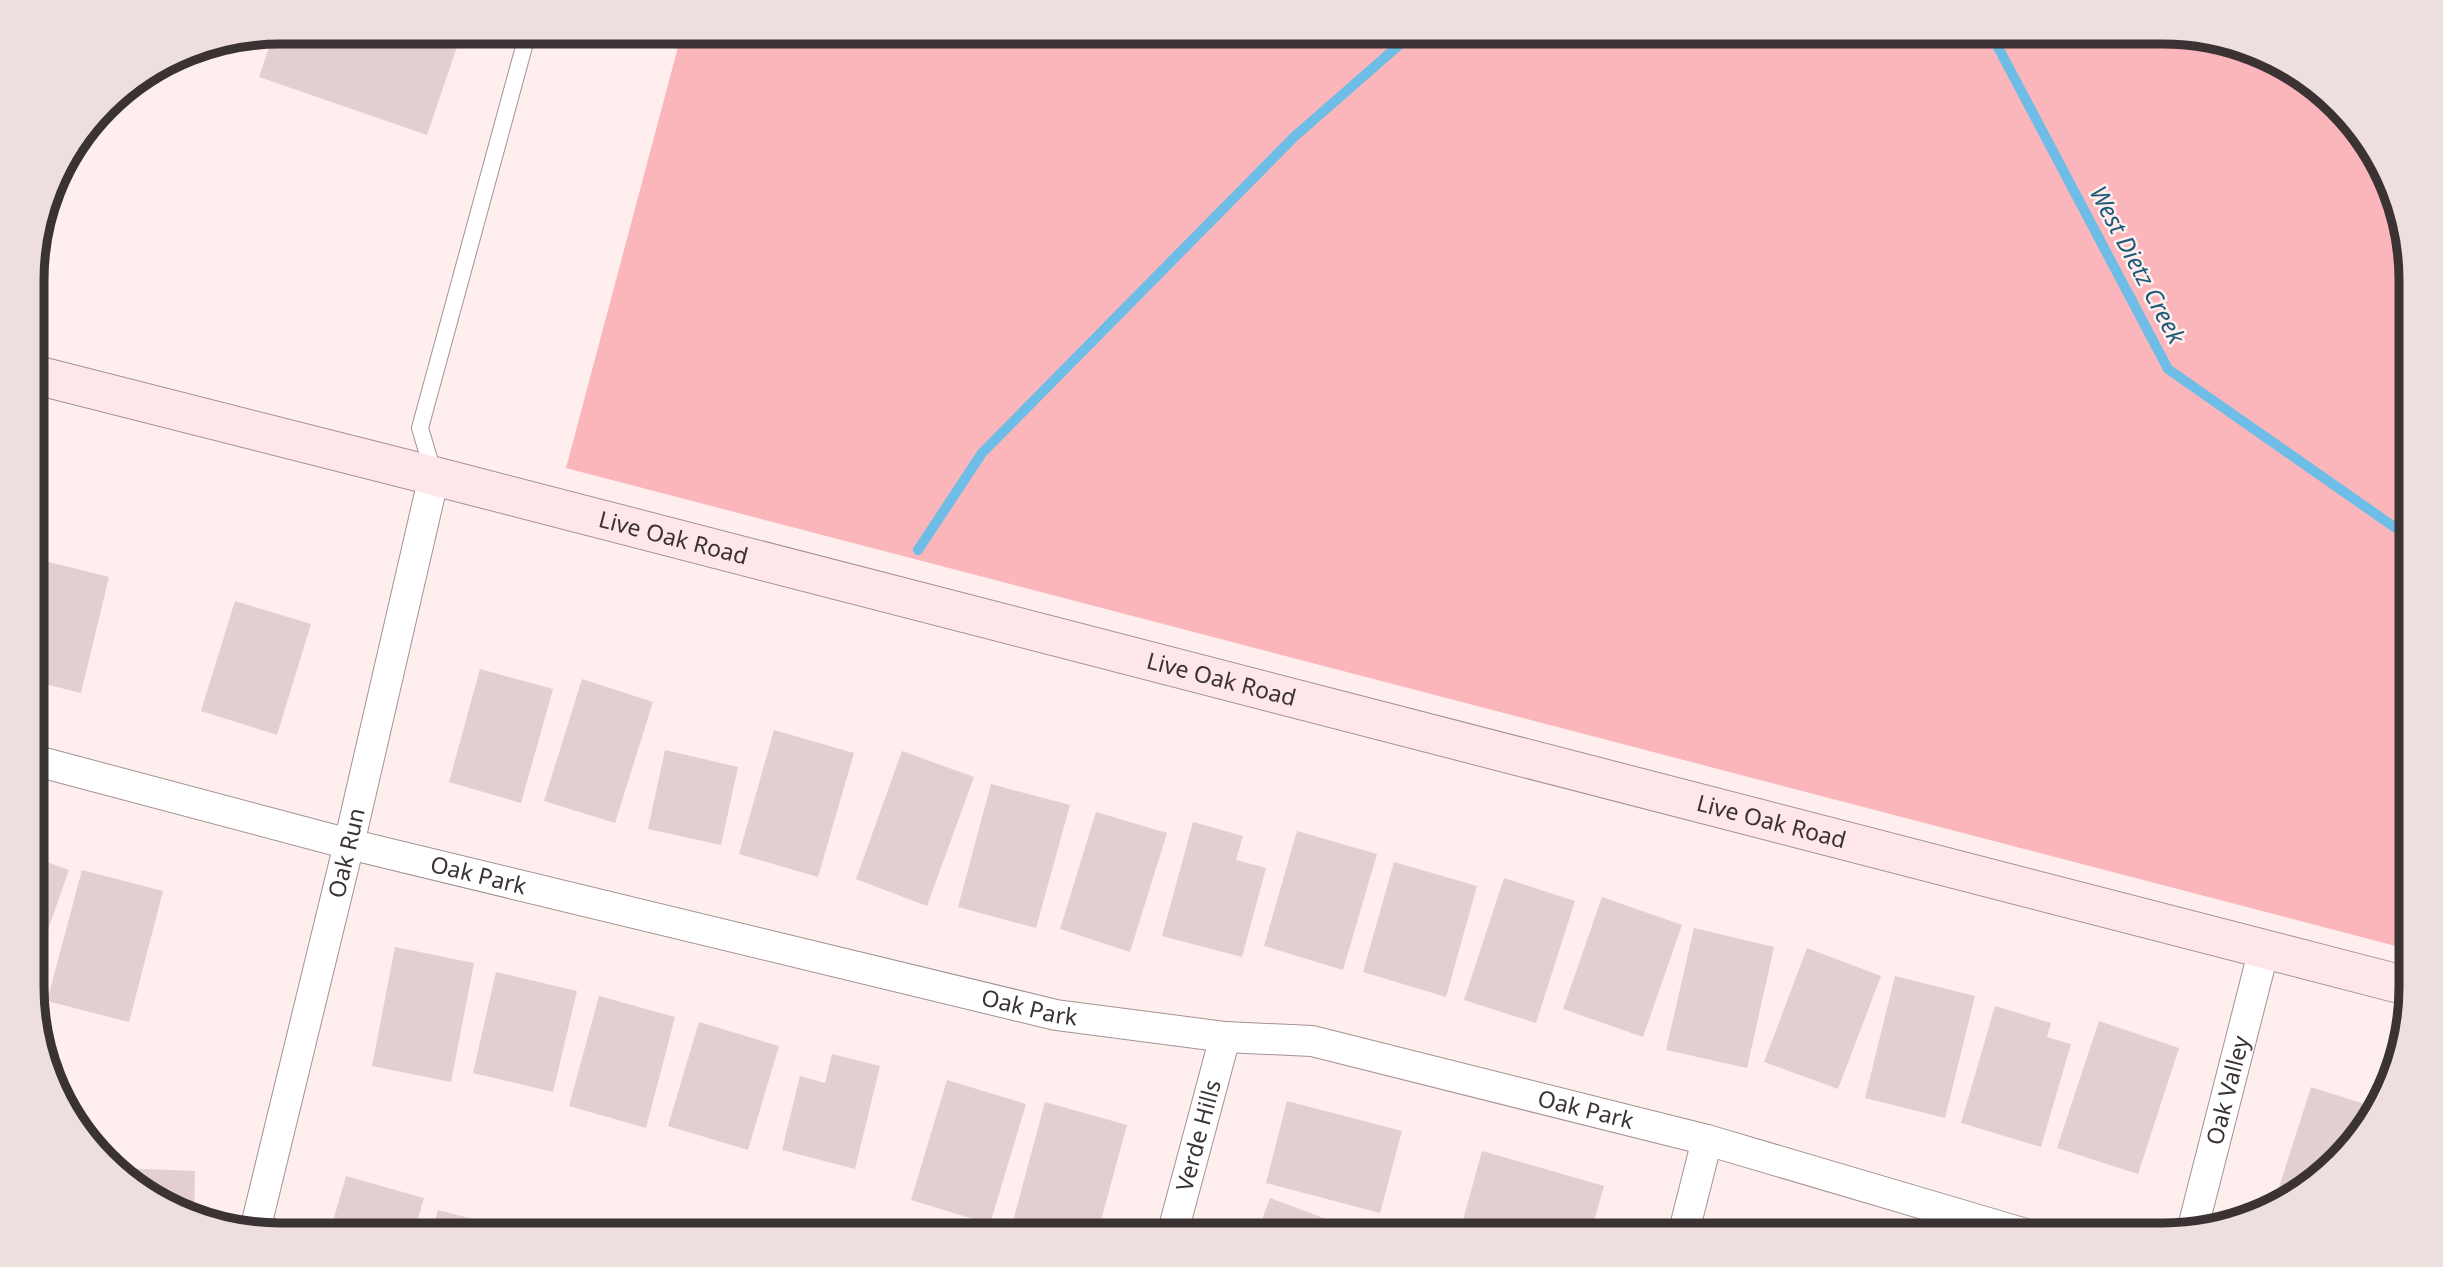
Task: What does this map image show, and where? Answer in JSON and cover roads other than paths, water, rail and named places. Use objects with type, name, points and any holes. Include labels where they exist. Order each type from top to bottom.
[{"type":"street","name":"Live Oak Road","points":[[44,377],[2399,984]]},
{"type":"street","name":"Oak Run","points":[[257,1222],[349,844],[434,476]]},
{"type":"street","name":"Oak Park","points":[[44,763],[349,844],[1056,1015],[1225,1037],[1312,1041],[1707,1140],[1988,1223]]},
{"type":"street","name":"Oak Valley","points":[[2195,1221],[2264,949]]},
{"type":"street","name":"Verde Hills","points":[[1174,1223],[1225,1037]]},
{"type":"street","points":[[1686,1223],[1707,1140]]},
{"type":"lane","points":[[434,476],[420,428],[525,44]]},
{"type":"waterway","points":[[918,550],[982,453],[1294,137],[1400,44]]},
{"type":"waterway","name":"West Dietz Creek","points":[[1996,44],[2168,369],[2399,530]]}]
